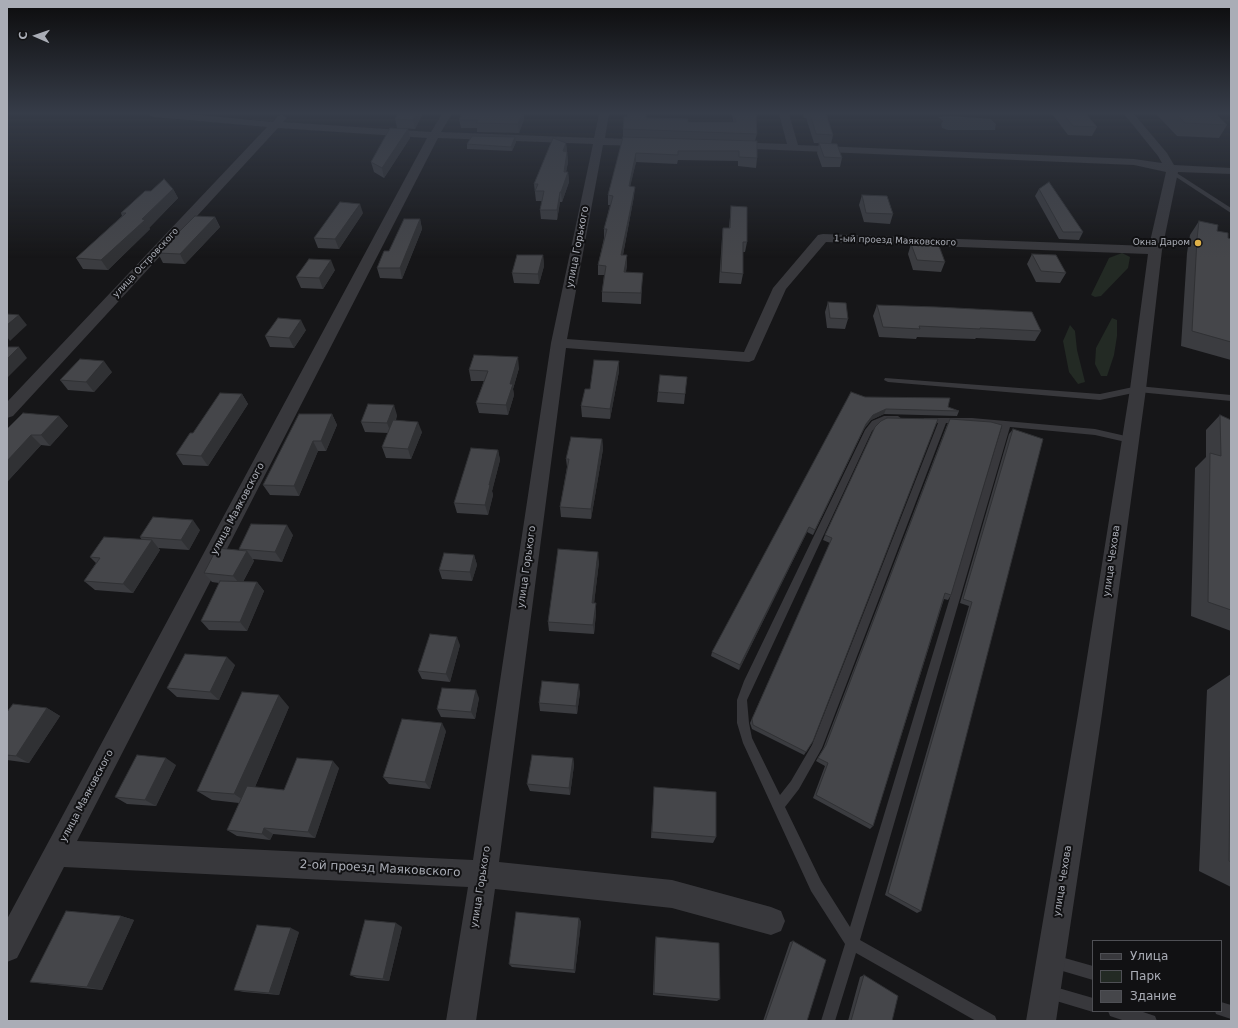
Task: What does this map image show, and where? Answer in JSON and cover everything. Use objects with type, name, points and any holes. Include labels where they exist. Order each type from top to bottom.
[{"type":"street","name":"улица Островского","points":[[7,412],[241,162]]},
{"type":"street","name":"улица Маяковского","points":[[7,948],[420,162]]},
{"type":"street","name":"улица Горького","points":[[461,1021],[484,874],[559,343],[595,162]]},
{"type":"street","points":[[1133,162],[1171,170],[1231,171]]},
{"type":"street","points":[[1167,162],[1171,170]]},
{"type":"street","name":"улица Чехова","points":[[1041,1021],[1090,714],[1138,389],[1154,250],[1171,170]]},
{"type":"street","name":"1-ый проезд Маяковского","points":[[559,343],[749,357],[780,288],[823,238],[1154,250]]},
{"type":"street","name":"2-ой проезд Маяковского","points":[[56,854],[484,874],[672,894],[771,921]]},
{"type":"lane","points":[[1171,170],[1231,211]]},
{"type":"lane","points":[[888,380],[1100,397],[1138,389],[1231,398]]},
{"type":"lane","points":[[990,1021],[852,943],[816,886],[747,739],[743,723],[742,700],[869,430],[875,423],[884,419],[972,421],[1095,432],[1130,440]]},
{"type":"lane","points":[[779,806],[795,786],[816,748],[943,420]]},
{"type":"lane","points":[[828,1021],[1007,424]]},
{"type":"lane","points":[[1050,961],[1092,973]]},
{"type":"lane","points":[[1045,991],[1092,1005]]},
{"type":"lane","points":[[1118,1012],[1150,1021]]},
{"type":"green space","points":[[1122,253],[1130,257],[1128,268],[1101,296],[1095,297],[1091,295],[1109,258]]},
{"type":"green space","points":[[1112,318],[1117,320],[1117,336],[1114,355],[1107,376],[1101,376],[1095,364],[1096,348]]},
{"type":"green space","points":[[1070,325],[1075,331],[1077,350],[1085,382],[1078,384],[1069,372],[1063,341]]},
{"type":"building","points":[[371,162],[386,162],[382,168]]},
{"type":"building","points":[[543,162],[566,162],[564,172],[568,172],[560,192],[557,210],[540,210],[544,191],[535,191],[538,184],[534,184]]},
{"type":"building","points":[[617,162],[634,162],[629,186],[635,187],[621,255],[627,255],[624,272],[643,273],[641,293],[602,292],[606,266],[598,265],[607,229],[604,229],[613,196],[608,195]]},
{"type":"building","points":[[164,179],[173,189],[142,219],[145,220],[101,260],[76,258],[126,213],[121,213],[145,191],[151,191]]},
{"type":"building","points":[[1049,182],[1083,232],[1063,232],[1039,189]]},
{"type":"building","points":[[862,195],[887,196],[893,214],[866,213]]},
{"type":"building","points":[[340,202],[360,204],[335,239],[314,238]]},
{"type":"building","points":[[731,206],[747,207],[747,242],[743,242],[743,274],[721,272],[723,228],[730,228]]},
{"type":"building","points":[[195,216],[215,217],[180,254],[158,253]]},
{"type":"building","points":[[404,219],[420,219],[400,268],[377,268],[384,251],[389,251]]},
{"type":"building","points":[[1199,221],[1218,225],[1217,231],[1228,233],[1228,238],[1231,239],[1231,342],[1192,331]]},
{"type":"building","points":[[911,244],[939,246],[945,262],[917,260]]},
{"type":"building","points":[[1032,254],[1056,255],[1066,273],[1041,271]]},
{"type":"building","points":[[517,255],[543,255],[538,274],[512,273]]},
{"type":"building","points":[[309,259],[331,260],[319,278],[296,277]]},
{"type":"building","points":[[828,302],[846,303],[848,319],[830,318]]},
{"type":"building","points":[[877,305],[1032,312],[1041,331],[919,326],[920,329],[883,327]]},
{"type":"building","points":[[7,314],[19,315],[7,325]]},
{"type":"building","points":[[278,318],[301,320],[289,338],[265,336]]},
{"type":"building","points":[[7,347],[19,347],[7,359]]},
{"type":"building","points":[[474,355],[518,357],[510,384],[513,384],[506,405],[476,403],[488,371],[469,370]]},
{"type":"building","points":[[80,359],[104,361],[86,382],[60,380]]},
{"type":"building","points":[[594,360],[619,361],[610,409],[581,406],[585,389],[590,389]]},
{"type":"building","points":[[660,375],[687,377],[685,394],[658,392]]},
{"type":"building","points":[[851,392],[865,397],[950,398],[948,407],[959,411],[886,409],[873,415],[866,424],[815,530],[809,527],[740,665],[712,652]]},
{"type":"building","points":[[220,393],[242,394],[201,456],[176,454],[190,433],[193,433]]},
{"type":"building","points":[[368,404],[394,405],[387,423],[361,422]]},
{"type":"building","points":[[23,413],[59,416],[41,435],[31,435],[7,461],[7,429]]},
{"type":"building","points":[[299,414],[332,414],[321,441],[313,441],[294,486],[263,485]]},
{"type":"building","points":[[1220,415],[1231,420],[1231,610],[1208,602],[1210,453],[1221,456]]},
{"type":"building","points":[[887,418],[938,419],[813,741],[806,752],[753,725],[752,719],[832,538],[825,535],[875,427]]},
{"type":"building","points":[[950,419],[991,422],[1002,425],[951,595],[945,593],[873,826],[816,795],[828,763],[818,758],[826,745]]},
{"type":"building","points":[[393,420],[418,422],[408,449],[382,447]]},
{"type":"building","points":[[1013,429],[1043,439],[921,911],[888,893],[972,602],[963,599]]},
{"type":"building","points":[[571,437],[602,439],[591,509],[560,507],[569,459],[566,459]]},
{"type":"building","points":[[471,448],[498,450],[485,505],[454,503]]},
{"type":"building","points":[[153,517],[193,520],[181,540],[140,537]]},
{"type":"building","points":[[251,524],[287,525],[275,552],[239,549]]},
{"type":"building","points":[[104,537],[152,540],[123,584],[84,581],[100,558],[90,557]]},
{"type":"building","points":[[217,548],[247,551],[233,576],[204,573]]},
{"type":"building","points":[[558,549],[598,552],[592,603],[596,603],[593,625],[548,622]]},
{"type":"building","points":[[444,553],[474,555],[470,572],[439,570]]},
{"type":"building","points":[[220,581],[257,582],[240,622],[201,621]]},
{"type":"building","points":[[430,634],[457,637],[446,674],[418,671]]},
{"type":"building","points":[[185,654],[227,657],[210,692],[167,688]]},
{"type":"building","points":[[542,681],[579,684],[576,706],[539,703]]},
{"type":"building","points":[[442,688],[476,690],[471,712],[437,709]]},
{"type":"building","points":[[242,692],[279,695],[234,794],[197,791]]},
{"type":"building","points":[[13,704],[47,708],[16,756],[7,755],[7,712]]},
{"type":"building","points":[[1231,714],[1231,862],[1229,861]]},
{"type":"building","points":[[402,719],[442,723],[425,782],[383,777]]},
{"type":"building","points":[[137,755],[166,758],[145,800],[115,797]]},
{"type":"building","points":[[532,755],[573,758],[569,788],[527,784]]},
{"type":"building","points":[[297,758],[333,761],[308,832],[264,828],[262,834],[227,830],[247,786],[284,790]]},
{"type":"building","points":[[654,787],[716,792],[716,837],[652,832]]},
{"type":"building","points":[[66,911],[121,916],[87,987],[30,982]]},
{"type":"building","points":[[516,912],[579,918],[574,970],[509,964]]},
{"type":"building","points":[[365,920],[396,923],[383,979],[350,975]]},
{"type":"building","points":[[257,925],[291,928],[269,993],[234,990]]},
{"type":"building","points":[[656,937],[719,943],[720,999],[654,993]]},
{"type":"building","points":[[793,941],[826,960],[807,1021],[765,1021]]},
{"type":"building","points":[[864,975],[898,996],[892,1021],[851,1021]]},
{"type":"place","name":"Окна Даром","points":[[1198,243]]}]
